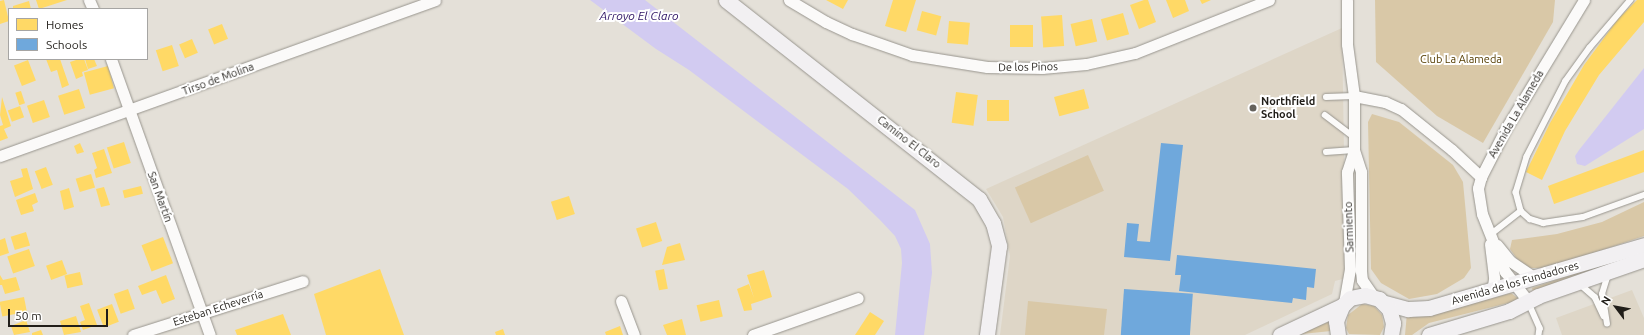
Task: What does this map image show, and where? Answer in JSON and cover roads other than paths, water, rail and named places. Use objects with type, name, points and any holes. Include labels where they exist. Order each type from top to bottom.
[{"type":"street","name":"Tirso de Molina","points":[[0,156],[130,112],[436,0]]},
{"type":"street","name":"Camino El Claro","points":[[726,0],[979,199],[993,223],[999,246],[987,335]]},
{"type":"street","name":"De los Pinos","points":[[789,0],[842,30],[912,55],[987,67],[1042,68],[1086,64],[1135,53],[1269,0]]},
{"type":"street","name":"Sarmiento","points":[[1347,0],[1348,59],[1354,96],[1354,150],[1361,172],[1362,280],[1379,299]]},
{"type":"street","name":"Avenida La Alameda","points":[[1528,301],[1507,276],[1490,236],[1478,200],[1481,177],[1505,130],[1584,0]]},
{"type":"street","name":"San Martín","points":[[111,60],[210,335]]},
{"type":"street","points":[[1354,96],[1385,102],[1401,109],[1452,150],[1481,177]]},
{"type":"street","name":"Sarmiento","points":[[1343,305],[1350,270],[1347,172],[1354,150]]},
{"type":"street","name":"Avenida La Alameda","points":[[1490,236],[1510,261],[1535,278]]},
{"type":"street","name":"Avenida La Alameda","points":[[1490,236],[1494,280],[1492,291]]},
{"type":"street","name":"Avenida de los Fundadores","points":[[1343,305],[1357,295],[1379,299],[1420,310],[1492,291],[1644,245]]},
{"type":"street","name":"Avenida de los Fundadores","points":[[1429,335],[1509,311],[1528,301],[1644,259]]},
{"type":"street","name":"Esteban Echeverría","points":[[133,335],[304,281]]},
{"type":"street","points":[[753,335],[858,298]]},
{"type":"street","points":[[1379,299],[1392,315],[1391,335]]},
{"type":"street","points":[[621,301],[634,335]]},
{"type":"street","points":[[1280,335],[1343,305]]},
{"type":"street","points":[[1338,335],[1336,321],[1343,305]]},
{"type":"lane","points":[[1631,0],[1590,48],[1566,81],[1544,119],[1518,181],[1516,196],[1521,211],[1537,222],[1556,223],[1583,217],[1644,194]]},
{"type":"lane","points":[[1326,97],[1354,96]]},
{"type":"lane","points":[[1325,115],[1354,136]]},
{"type":"lane","points":[[1326,152],[1354,150]]},
{"type":"lane","points":[[1490,236],[1521,211]]},
{"type":"lane","points":[[1577,283],[1584,286],[1595,297],[1607,324],[1602,294],[1603,284],[1609,272]]},
{"type":"lane","points":[[1528,301],[1540,328],[1539,335]]},
{"type":"water","name":"Arroyo El Claro","points":[[590,0],[645,0],[915,210],[930,244],[932,273],[924,335],[895,335],[902,263],[901,249],[895,236],[880,220],[848,189],[689,70],[656,49]]},
{"type":"water","points":[[1644,68],[1644,129],[1585,166],[1577,164],[1575,156],[1579,150]]},
{"type":"place","name":"Northfield School","points":[[1253,108]]},
{"type":"park label","name":"Club La Alameda","points":[[1461,59]]}]
